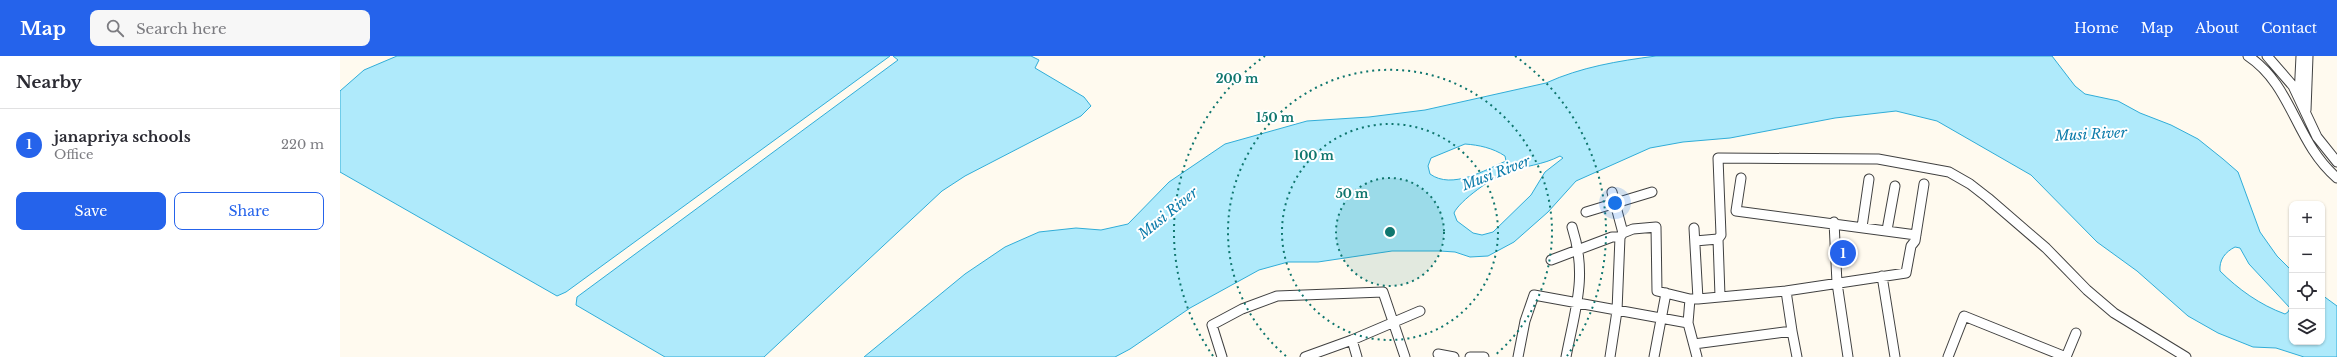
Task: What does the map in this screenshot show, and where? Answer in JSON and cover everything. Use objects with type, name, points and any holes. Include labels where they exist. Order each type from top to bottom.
[{"type":"street","points":[[2248,56],[2261,66],[2275,82],[2309,148],[2325,168],[2337,178]]},
{"type":"street","points":[[2267,56],[2293,86],[2317,137],[2337,162]]},
{"type":"street","points":[[2293,116],[2299,98],[2301,56]]},
{"type":"street","points":[[2299,129],[2306,112],[2308,56]]},
{"type":"street","points":[[1720,296],[1718,239],[1721,235],[1718,158],[1878,159],[1949,172],[1970,184],[2046,248],[2087,290],[2114,313],[2186,357]]},
{"type":"street","points":[[1741,178],[1736,211],[1834,222],[1912,234]]},
{"type":"street","points":[[1862,227],[1869,179]]},
{"type":"street","points":[[1551,260],[1612,237],[1622,235],[1634,229],[1656,227],[1657,291],[1694,299],[1786,291],[1906,273],[1912,246],[1907,239],[1912,234],[1924,184]]},
{"type":"street","points":[[1887,230],[1895,186]]},
{"type":"street","points":[[1610,357],[1617,310],[1622,235],[1612,192]]},
{"type":"street","points":[[1586,212],[1652,192]]},
{"type":"street","points":[[1834,222],[1837,283],[1848,357]]},
{"type":"street","points":[[1566,357],[1581,281],[1579,249],[1572,227]]},
{"type":"street","points":[[1694,228],[1694,299],[1688,323],[1697,357]]},
{"type":"street","points":[[1695,241],[1718,239]]},
{"type":"street","points":[[1882,276],[1894,357]]},
{"type":"street","points":[[1786,291],[1797,357]]},
{"type":"street","points":[[1222,357],[1212,325],[1242,309],[1277,296],[1383,292],[1405,357]]},
{"type":"street","points":[[1654,357],[1666,293]]},
{"type":"street","points":[[1518,357],[1532,297],[1538,295],[1688,323]]},
{"type":"street","points":[[1304,357],[1318,354],[1393,324],[1420,310]]},
{"type":"street","points":[[1948,357],[1964,316],[2066,357],[2076,333]]},
{"type":"street","points":[[1694,344],[1792,331]]},
{"type":"street","points":[[1352,340],[1357,357]]},
{"type":"street","points":[[1438,354],[1454,357]]},
{"type":"street","points":[[1470,357],[1484,357]]},
{"type":"water","points":[[397,56],[890,56],[566,292],[557,296],[340,172],[340,91],[364,70]]},
{"type":"water","points":[[893,56],[1031,56],[1039,60],[1035,68],[1084,97],[1091,106],[1081,116],[965,176],[942,191],[764,357],[665,357],[576,305],[577,297],[898,60]]},
{"type":"water","name":"Musi River","points":[[1656,56],[2052,56],[2075,86],[2085,94],[2118,101],[2140,113],[2171,125],[2198,139],[2238,172],[2260,232],[2277,256],[2289,268],[2289,307],[2249,264],[2240,248],[2235,247],[2226,254],[2222,260],[2220,271],[2234,284],[2258,301],[2285,314],[2289,310],[2289,345],[2325,345],[2325,297],[2337,306],[2337,357],[2304,357],[2276,348],[2253,347],[2218,333],[2188,316],[2137,271],[2097,242],[2031,175],[1937,121],[1896,111],[1835,118],[1730,138],[1683,142],[1650,148],[1576,181],[1548,212],[1514,242],[1488,256],[1470,257],[1455,252],[1440,251],[1392,251],[1318,262],[1288,262],[1259,270],[1190,308],[1130,349],[1115,357],[864,357],[965,274],[1005,247],[1039,232],[1076,228],[1101,230],[1128,224],[1169,182],[1225,144],[1307,121],[1369,117],[1425,110],[1546,83],[1559,77],[1586,69]],"holes":[[[1465,144],[1481,146],[1505,156],[1506,161],[1479,173],[1458,179],[1448,180],[1430,174],[1428,166],[1431,158]],[[1560,156],[1563,158],[1545,172],[1531,195],[1493,232],[1482,235],[1473,233],[1457,221],[1454,213],[1457,208],[1462,202],[1485,184],[1507,172]]]},
{"type":"place","name":"janapriya schools","points":[[1843,253]]}]
